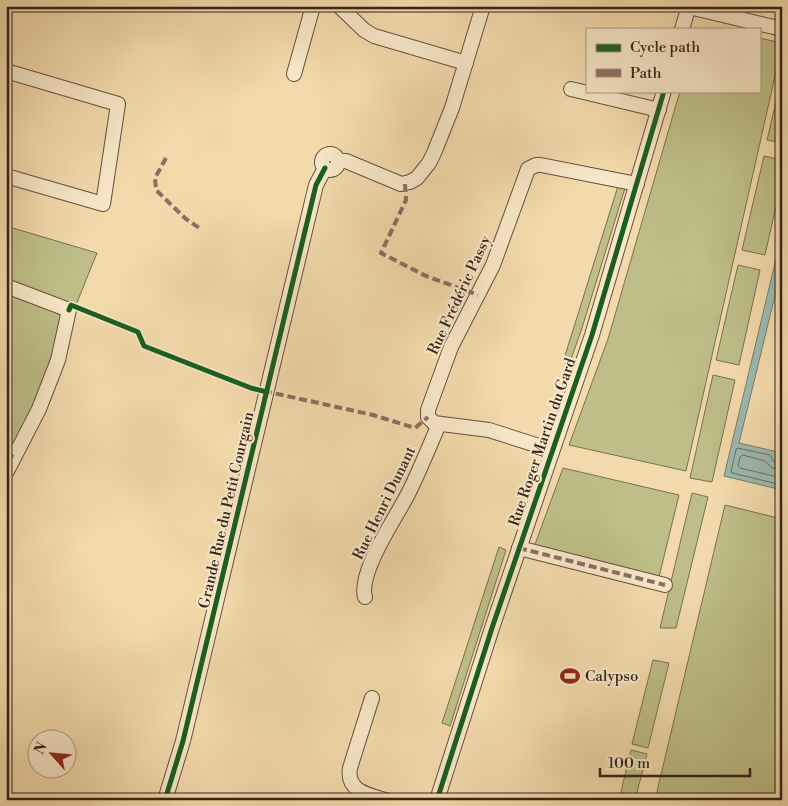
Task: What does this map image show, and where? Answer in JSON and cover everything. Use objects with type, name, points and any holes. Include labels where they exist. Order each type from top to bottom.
[{"type":"street","points":[[294,74],[313,6]]},
{"type":"street","points":[[340,6],[364,30],[374,36],[466,63]]},
{"type":"street","name":"Grande Rue du Petit Courgain","points":[[165,800],[186,732],[316,185],[325,168],[332,169],[338,161],[346,161],[398,183],[405,184],[417,178],[434,153],[452,108],[483,6]]},
{"type":"street","points":[[682,28],[689,7],[782,29]]},
{"type":"street","points":[[6,71],[118,104],[103,204],[6,176]]},
{"type":"street","points":[[571,89],[658,110]]},
{"type":"street","name":"Rue Roger Martin du Gard","points":[[438,800],[474,682],[595,326],[664,92]]},
{"type":"street","name":"Rue Frédéric Passy","points":[[439,424],[429,420],[428,410],[450,347],[493,265],[528,169],[541,165],[637,184]]},
{"type":"street","points":[[6,286],[69,310],[58,360],[39,409],[6,473]]},
{"type":"street","points":[[439,424],[489,430],[552,450]]},
{"type":"street","name":"Rue Henri Dunant","points":[[366,597],[364,587],[382,538],[408,494],[439,424]]},
{"type":"street","points":[[519,548],[665,585]]},
{"type":"street","points":[[372,698],[350,768],[350,778],[354,787],[361,792],[386,800]]},
{"type":"green space","points":[[760,38],[782,43],[686,471],[569,445],[608,339],[680,92],[760,92]]},
{"type":"green space","points":[[782,76],[782,143],[767,140]]},
{"type":"green space","points":[[764,156],[782,160],[782,180],[765,255],[742,250]]},
{"type":"green space","points":[[618,186],[625,188],[569,365],[563,362]]},
{"type":"green space","points":[[6,226],[97,253],[42,389],[6,470]]},
{"type":"green space","points":[[738,265],[760,270],[739,365],[716,360]]},
{"type":"green space","points":[[713,375],[735,380],[712,482],[690,478]]},
{"type":"green space","points":[[563,468],[679,495],[659,577],[534,547]]},
{"type":"green space","points":[[692,493],[708,497],[676,628],[660,628]]},
{"type":"green space","points":[[725,505],[782,519],[782,800],[655,800]]},
{"type":"green space","points":[[499,547],[506,550],[450,726],[442,723]]},
{"type":"green space","points":[[653,660],[669,663],[648,748],[632,744]]},
{"type":"green space","points":[[631,750],[647,754],[635,800],[619,800]]},
{"type":"water","points":[[782,234],[782,267],[739,443],[778,452],[777,458],[782,459],[782,490],[724,476]]},
{"type":"marked path","points":[[166,158],[155,178],[156,190],[186,219],[201,229]]},
{"type":"marked path","points":[[405,184],[406,200],[381,253],[426,276],[478,295]]},
{"type":"marked path","points":[[264,391],[373,415],[415,428],[428,417]]},
{"type":"marked path","points":[[6,454],[14,457]]},
{"type":"marked path","points":[[519,548],[665,585]]},
{"type":"cycle path","points":[[437,800],[492,628],[592,335],[664,92]]},
{"type":"cycle path","points":[[165,800],[183,741],[316,185],[325,168]]},
{"type":"cycle path","points":[[69,310],[71,305],[138,332],[144,346],[251,388],[267,392]]},
{"type":"place","name":"Calypso","points":[[570,676]]}]
